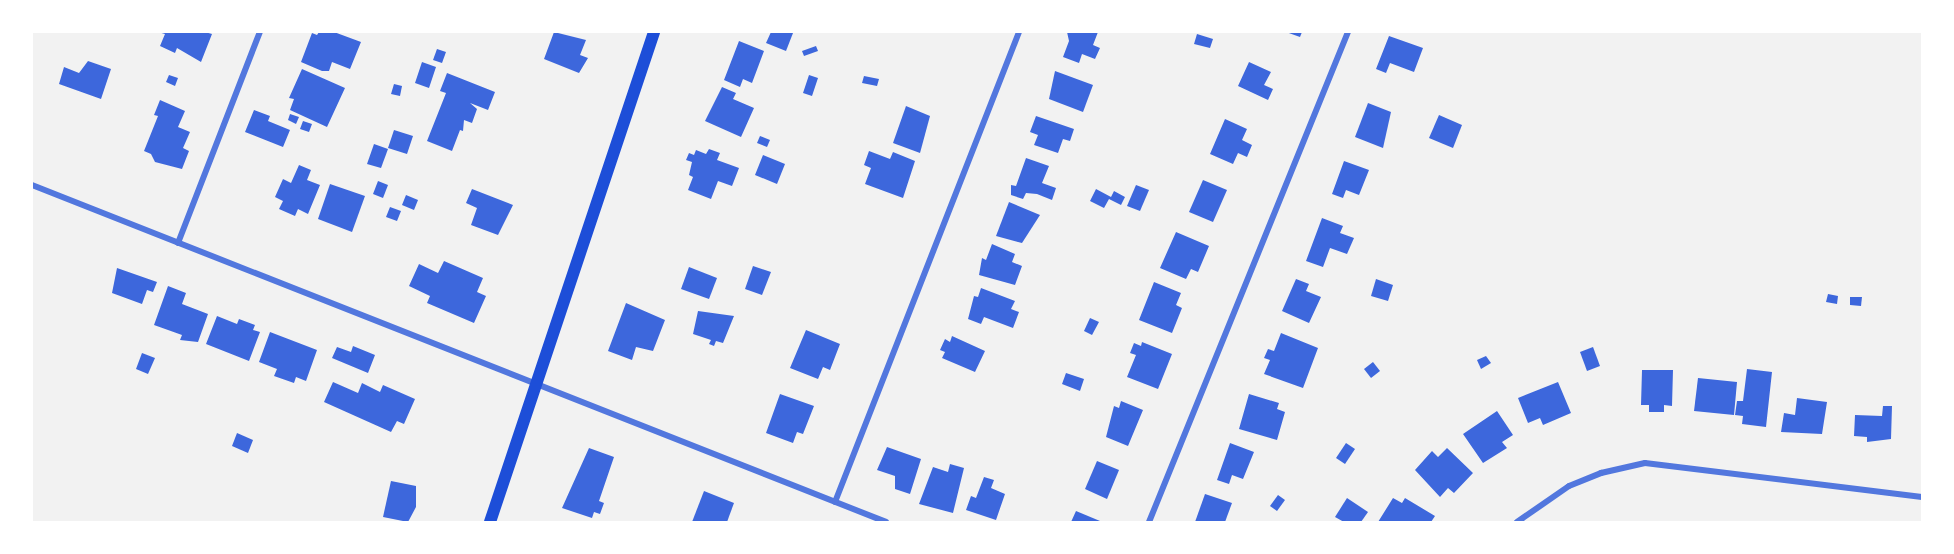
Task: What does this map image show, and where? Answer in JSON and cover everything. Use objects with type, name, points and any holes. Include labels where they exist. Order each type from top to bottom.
[{"type":"main road","points":[[490,522],[654,32]]},
{"type":"street","points":[[178,243],[260,32]]},
{"type":"street","points":[[835,502],[1019,32]]},
{"type":"street","points":[[1149,522],[1348,32]]},
{"type":"street","points":[[32,185],[886,522]]},
{"type":"street","points":[[1518,522],[1569,486],[1601,473],[1645,463],[1923,497]]},
{"type":"building","points":[[158,32],[212,34],[201,62],[177,48],[175,53],[160,46],[165,34]]},
{"type":"building","points":[[319,32],[334,32],[361,42],[350,69],[332,62],[329,71],[322,71],[301,62],[312,33],[317,35]]},
{"type":"building","points":[[554,32],[586,40],[580,55],[588,58],[579,73],[544,59]]},
{"type":"building","points":[[771,32],[793,33],[786,51],[766,43]]},
{"type":"building","points":[[1067,32],[1098,32],[1093,45],[1100,48],[1095,59],[1082,54],[1079,63],[1063,57],[1069,41]]},
{"type":"building","points":[[1286,32],[1302,32],[1300,37]]},
{"type":"building","points":[[1197,34],[1213,39],[1210,48],[1194,44]]},
{"type":"building","points":[[1389,36],[1423,48],[1414,72],[1390,63],[1386,73],[1376,69]]},
{"type":"building","points":[[739,41],[764,51],[752,83],[743,79],[740,87],[724,80]]},
{"type":"building","points":[[816,46],[818,51],[804,56],[802,51]]},
{"type":"building","points":[[437,49],[446,52],[442,63],[433,60]]},
{"type":"building","points":[[88,61],[111,69],[101,99],[59,84],[64,67],[79,73]]},
{"type":"building","points":[[422,62],[436,67],[429,88],[415,83]]},
{"type":"building","points":[[1249,62],[1271,72],[1264,85],[1273,89],[1268,100],[1238,86]]},
{"type":"building","points":[[302,69],[345,88],[327,127],[290,110],[294,99],[289,98]]},
{"type":"building","points":[[1055,71],[1093,85],[1083,112],[1049,99]]},
{"type":"building","points":[[447,73],[495,92],[488,110],[470,103],[477,109],[472,123],[464,120],[463,131],[460,130],[452,151],[427,141],[446,93],[440,91]]},
{"type":"building","points":[[169,75],[178,78],[175,86],[166,82]]},
{"type":"building","points":[[809,75],[818,78],[812,96],[803,93]]},
{"type":"building","points":[[864,76],[879,79],[877,86],[862,83]]},
{"type":"building","points":[[394,84],[402,86],[400,96],[391,94]]},
{"type":"building","points":[[722,87],[736,93],[733,99],[754,108],[741,137],[705,121]]},
{"type":"building","points":[[160,100],[185,111],[178,127],[190,132],[183,148],[189,151],[182,169],[155,162],[151,154],[144,151],[158,116],[154,115]]},
{"type":"building","points":[[1368,103],[1391,112],[1383,148],[1355,137]]},
{"type":"building","points":[[906,106],[930,116],[920,153],[893,143]]},
{"type":"building","points":[[254,110],[270,116],[268,121],[290,130],[283,147],[245,132]]},
{"type":"building","points":[[290,114],[299,117],[296,124],[288,120]]},
{"type":"building","points":[[1439,115],[1462,125],[1453,148],[1429,138]]},
{"type":"building","points":[[1036,116],[1074,129],[1070,141],[1063,139],[1058,153],[1034,145],[1038,135],[1030,132]]},
{"type":"building","points":[[1225,119],[1247,129],[1242,140],[1252,145],[1247,157],[1238,153],[1233,164],[1210,154]]},
{"type":"building","points":[[303,121],[312,124],[309,132],[300,129]]},
{"type":"building","points":[[394,130],[413,136],[407,154],[388,148]]},
{"type":"building","points":[[760,136],[770,140],[767,147],[757,143]]},
{"type":"building","points":[[374,144],[388,149],[381,168],[367,164]]},
{"type":"building","points":[[709,149],[720,153],[717,160],[739,168],[732,186],[718,181],[711,199],[688,190],[693,177],[689,175],[692,162],[686,160],[689,153],[694,155],[696,150],[706,154]]},
{"type":"building","points":[[869,151],[890,159],[893,152],[915,161],[903,198],[865,184],[871,168],[864,165]]},
{"type":"building","points":[[763,155],[785,164],[777,184],[755,175]]},
{"type":"building","points":[[1026,158],[1049,166],[1042,183],[1056,188],[1052,200],[1037,194],[1026,193],[1023,199],[1011,195],[1011,185],[1016,186]]},
{"type":"building","points":[[1344,161],[1369,170],[1359,195],[1346,190],[1343,198],[1332,194]]},
{"type":"building","points":[[299,165],[311,170],[307,180],[320,185],[308,214],[298,209],[295,216],[279,209],[283,201],[275,197],[283,179],[291,183]]},
{"type":"building","points":[[1203,180],[1227,190],[1213,222],[1189,212]]},
{"type":"building","points":[[378,181],[388,185],[383,198],[373,194]]},
{"type":"building","points":[[330,184],[365,196],[352,232],[318,219]]},
{"type":"building","points":[[1136,185],[1149,190],[1140,211],[1127,206]]},
{"type":"building","points":[[472,189],[513,205],[498,235],[471,225],[477,208],[466,203]]},
{"type":"building","points":[[1096,189],[1111,197],[1114,191],[1125,197],[1121,205],[1109,199],[1104,208],[1090,201]]},
{"type":"building","points":[[406,195],[418,200],[414,210],[402,205]]},
{"type":"building","points":[[1009,202],[1040,215],[1022,243],[996,236]]},
{"type":"building","points":[[390,207],[401,211],[397,221],[386,217]]},
{"type":"building","points":[[1322,218],[1343,226],[1340,233],[1354,238],[1347,254],[1330,248],[1323,267],[1306,261]]},
{"type":"building","points":[[1176,232],[1209,246],[1198,272],[1191,269],[1186,279],[1160,268]]},
{"type":"building","points":[[992,244],[1015,254],[1012,262],[1022,266],[1015,285],[979,275],[982,258],[986,260]]},
{"type":"building","points":[[444,261],[483,278],[477,292],[486,296],[474,323],[427,303],[430,296],[409,286],[419,264],[438,273]]},
{"type":"building","points":[[753,266],[771,272],[762,295],[745,289]]},
{"type":"building","points":[[689,267],[717,278],[709,299],[681,289]]},
{"type":"building","points":[[117,268],[157,282],[153,292],[147,290],[142,304],[112,293]]},
{"type":"building","points":[[1296,279],[1309,284],[1306,291],[1321,297],[1309,323],[1282,311]]},
{"type":"building","points":[[1376,279],[1393,285],[1388,301],[1371,296]]},
{"type":"building","points":[[1154,282],[1181,293],[1176,305],[1182,308],[1172,333],[1139,320]]},
{"type":"building","points":[[168,286],[186,293],[182,304],[208,314],[198,342],[180,340],[182,335],[154,325]]},
{"type":"building","points":[[981,288],[1015,301],[1011,309],[1019,312],[1013,328],[984,317],[981,324],[968,319],[974,296],[978,297]]},
{"type":"building","points":[[1828,294],[1838,296],[1837,304],[1826,302]]},
{"type":"building","points":[[1850,297],[1862,297],[1861,306],[1850,305]]},
{"type":"building","points":[[626,303],[665,320],[653,351],[636,347],[632,360],[608,351]]},
{"type":"building","points":[[698,311],[734,316],[723,343],[716,341],[714,346],[709,344],[711,340],[693,334]]},
{"type":"building","points":[[217,316],[237,324],[239,319],[255,325],[253,330],[260,332],[249,361],[206,344]]},
{"type":"building","points":[[1090,318],[1099,322],[1092,335],[1084,331]]},
{"type":"building","points":[[806,330],[840,344],[830,370],[823,367],[818,379],[790,368]]},
{"type":"building","points":[[270,332],[317,350],[306,381],[296,377],[294,383],[274,376],[277,369],[259,362]]},
{"type":"building","points":[[1281,333],[1318,348],[1303,388],[1264,374],[1270,360],[1264,358],[1268,349],[1274,351]]},
{"type":"building","points":[[952,336],[985,351],[975,372],[942,358],[945,352],[940,350],[945,339],[950,342]]},
{"type":"building","points":[[1142,342],[1172,354],[1158,389],[1127,377],[1136,355],[1130,353],[1134,343],[1141,346]]},
{"type":"building","points":[[353,346],[375,355],[368,373],[332,358],[337,347],[351,352]]},
{"type":"building","points":[[1593,347],[1600,366],[1587,371],[1580,352]]},
{"type":"building","points":[[142,353],[155,358],[148,374],[136,369]]},
{"type":"building","points":[[1486,356],[1491,363],[1481,369],[1477,360]]},
{"type":"building","points":[[1373,362],[1380,371],[1371,378],[1364,369]]},
{"type":"building","points":[[1747,369],[1772,372],[1766,427],[1742,424],[1743,416],[1735,415],[1737,401],[1743,401]]},
{"type":"building","points":[[1642,370],[1673,370],[1672,406],[1664,405],[1664,412],[1649,412],[1649,405],[1641,405]]},
{"type":"building","points":[[1066,373],[1084,379],[1080,391],[1062,384]]},
{"type":"building","points":[[1698,378],[1737,382],[1734,415],[1694,411]]},
{"type":"building","points":[[333,382],[358,393],[362,383],[380,392],[383,385],[415,399],[404,424],[397,421],[391,432],[324,402]]},
{"type":"building","points":[[1558,382],[1571,413],[1543,425],[1540,418],[1528,423],[1518,398]]},
{"type":"building","points":[[780,394],[814,406],[803,434],[797,432],[793,443],[766,433]]},
{"type":"building","points":[[1249,394],[1279,403],[1277,409],[1285,412],[1277,440],[1239,429]]},
{"type":"building","points":[[1797,398],[1827,402],[1822,434],[1781,432],[1784,413],[1795,415]]},
{"type":"building","points":[[1121,401],[1143,410],[1128,446],[1106,437],[1114,406],[1119,408]]},
{"type":"building","points":[[1883,406],[1892,406],[1891,439],[1867,442],[1867,437],[1854,436],[1855,415],[1882,416]]},
{"type":"building","points":[[1497,411],[1513,435],[1502,442],[1507,448],[1483,463],[1463,434]]},
{"type":"building","points":[[237,433],[253,440],[248,453],[232,446]]},
{"type":"building","points":[[1230,443],[1254,452],[1243,479],[1232,475],[1229,484],[1217,480]]},
{"type":"building","points":[[1346,443],[1355,449],[1345,464],[1336,458]]},
{"type":"building","points":[[887,447],[921,459],[910,494],[895,489],[895,476],[877,470]]},
{"type":"building","points":[[589,448],[614,457],[599,501],[604,503],[600,514],[594,512],[592,518],[562,508]]},
{"type":"building","points":[[1447,448],[1473,473],[1454,493],[1448,488],[1440,497],[1415,470],[1432,451],[1438,457]]},
{"type":"building","points":[[1097,461],[1119,470],[1107,499],[1085,489]]},
{"type":"building","points":[[950,464],[964,468],[953,513],[919,504],[933,467],[948,472]]},
{"type":"building","points":[[984,477],[994,480],[991,488],[1005,494],[996,520],[966,510],[971,496],[976,498]]},
{"type":"building","points":[[391,481],[416,486],[416,507],[408,522],[383,517]]},
{"type":"building","points":[[704,491],[734,503],[727,522],[692,522]]},
{"type":"building","points":[[1205,494],[1232,503],[1225,522],[1195,522]]},
{"type":"building","points":[[1278,495],[1285,500],[1277,511],[1270,506]]},
{"type":"building","points":[[1347,498],[1368,512],[1361,522],[1344,522],[1335,517]]},
{"type":"building","points":[[1393,498],[1402,503],[1405,498],[1435,516],[1431,522],[1378,522]]},
{"type":"building","points":[[1076,511],[1100,521],[1071,522]]}]
